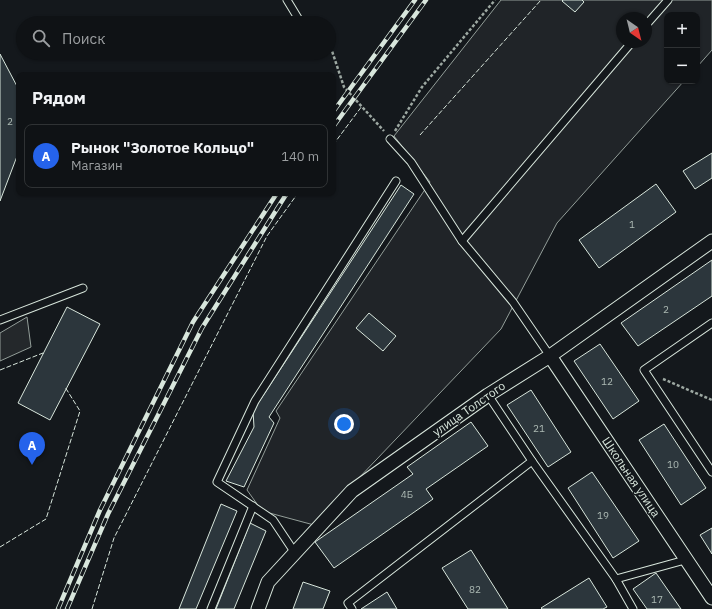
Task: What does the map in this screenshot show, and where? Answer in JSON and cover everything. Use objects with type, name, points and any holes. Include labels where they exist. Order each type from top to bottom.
[{"type":"street","name":"улица Толстого","points":[[258,609],[268,582],[352,491],[488,395],[550,356],[712,241]]},
{"type":"street","name":"Школьная улица","points":[[550,356],[685,560],[712,598]]},
{"type":"lane","points":[[286,0],[296,16]]},
{"type":"lane","points":[[652,18],[668,0]]},
{"type":"lane","points":[[462,241],[627,48]]},
{"type":"lane","points":[[390,139],[411,162],[462,241],[513,302],[550,356]]},
{"type":"lane","points":[[295,553],[273,520],[217,482],[255,401],[396,181]]},
{"type":"lane","points":[[0,320],[83,288]]},
{"type":"lane","points":[[712,324],[644,370],[712,472]]},
{"type":"lane","points":[[488,395],[532,461],[616,579],[632,609]]},
{"type":"lane","points":[[352,609],[348,603],[532,461]]},
{"type":"lane","points":[[211,609],[253,506]]},
{"type":"lane","points":[[616,579],[685,560]]},
{"type":"path","points":[[335,60],[344,87],[390,139],[422,87],[495,0]]},
{"type":"path","points":[[644,370],[712,400]]},
{"type":"shaded area","points":[[501,0],[712,0],[712,50],[700,64],[700,12],[664,12],[664,84],[681,84],[557,223],[501,329],[314,525],[262,511],[247,490],[280,418],[276,411],[430,182],[394,136]]},
{"type":"shaded area","points":[[27,317],[31,347],[0,361],[0,333]]},
{"type":"building","points":[[582,0],[584,2],[575,12],[562,1]]},
{"type":"building","points":[[0,54],[16,84],[16,159],[0,201]]},
{"type":"building","points":[[712,153],[712,178],[695,189],[683,171]]},
{"type":"building","points":[[656,184],[676,212],[599,268],[579,240]]},
{"type":"building","points":[[401,185],[414,194],[269,417],[274,423],[244,487],[226,481],[254,427],[253,411]]},
{"type":"building","points":[[712,260],[712,296],[638,346],[621,323]]},
{"type":"building","points":[[67,307],[100,324],[50,420],[18,403]]},
{"type":"building","points":[[369,313],[396,336],[383,351],[356,328]]},
{"type":"building","points":[[600,344],[639,401],[613,419],[574,361]]},
{"type":"building","points":[[531,390],[571,452],[548,467],[507,405]]},
{"type":"building","points":[[471,422],[488,446],[426,489],[433,499],[334,568],[315,542],[413,474],[407,467]]},
{"type":"building","points":[[664,424],[706,488],[681,505],[639,440]]},
{"type":"building","points":[[592,472],[639,541],[613,558],[568,488]]},
{"type":"building","points":[[221,504],[237,511],[196,609],[179,609]]},
{"type":"building","points":[[250,523],[266,531],[234,609],[216,609]]},
{"type":"building","points":[[712,528],[712,554],[700,535]]},
{"type":"building","points":[[471,550],[508,609],[468,609],[442,568]]},
{"type":"building","points":[[656,573],[681,609],[647,609],[633,589]]},
{"type":"building","points":[[589,578],[607,607],[603,609],[541,608]]},
{"type":"building","points":[[303,582],[330,591],[323,609],[293,609]]},
{"type":"building","points":[[387,592],[397,609],[361,609]]},
{"type":"railway","points":[[336,108],[415,0]]},
{"type":"railway","points":[[336,123],[426,0]]},
{"type":"railway","points":[[58,609],[100,510],[193,322],[275,196]]},
{"type":"railway","points":[[67,609],[108,514],[202,328],[285,196]]},
{"type":"fence","points":[[420,135],[541,0]]},
{"type":"fence","points":[[336,141],[362,106]]},
{"type":"fence","points":[[92,609],[114,538],[267,236],[296,196]]},
{"type":"fence","points":[[0,370],[43,353],[44,355]]},
{"type":"fence","points":[[0,547],[46,519],[80,411],[65,387]]},
{"type":"place","name":"Рынок \"Золотое Кольцо\"","points":[[32,465]]}]
